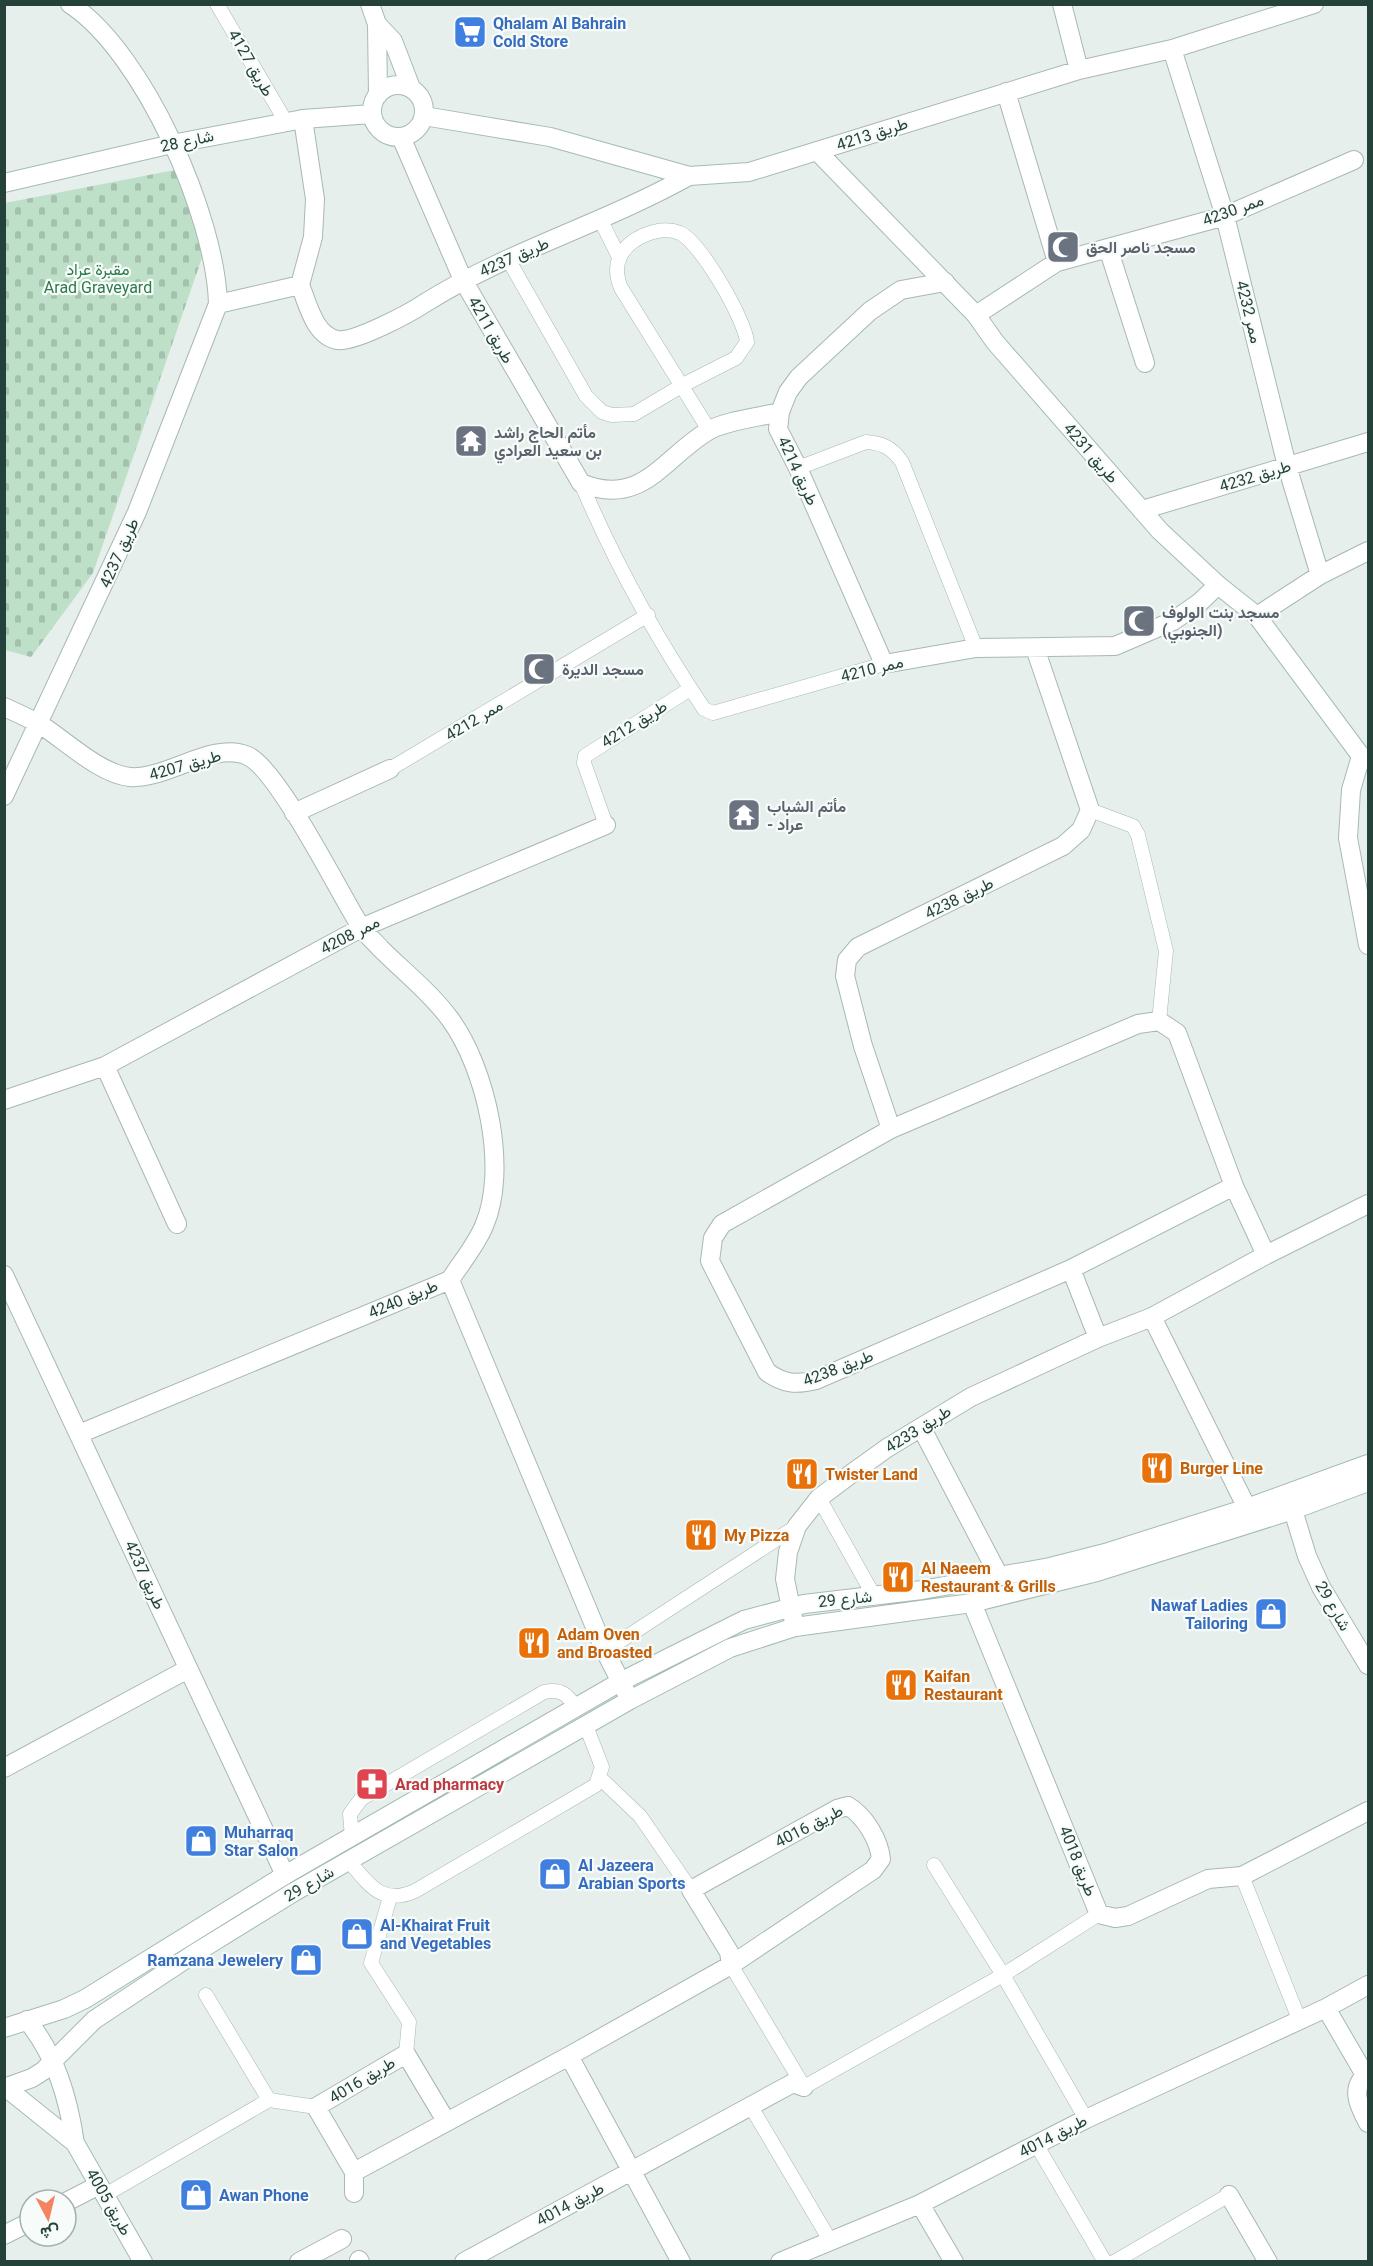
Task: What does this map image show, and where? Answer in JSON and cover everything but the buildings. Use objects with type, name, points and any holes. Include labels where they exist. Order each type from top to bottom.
[{"type":"street","name":"طريق 4237","points":[[4,796],[40,724],[137,512],[218,304],[212,257],[184,170],[172,144],[129,63],[106,36],[70,4]]},
{"type":"street","points":[[370,4],[377,24],[378,95],[372,114],[382,131],[401,136],[411,134],[420,126],[424,116],[422,100],[411,88],[393,41],[377,24]]},
{"type":"street","points":[[1062,4],[1079,70]]},
{"type":"street","name":"طريق 4213","points":[[424,116],[550,137],[689,176],[749,172],[1079,70],[1172,50],[1314,4]]},
{"type":"street","name":"ممر 4232","points":[[1172,50],[1225,216],[1287,466],[1320,575]]},
{"type":"street","points":[[378,95],[393,86],[411,88]]},
{"type":"street","points":[[1006,92],[1058,262]]},
{"type":"street","name":"شارع 28","points":[[4,183],[172,144],[294,120],[372,114]]},
{"type":"street","points":[[218,304],[300,285],[313,237],[315,199],[294,120]]},
{"type":"street","name":"طريق 4211","points":[[401,136],[463,280],[581,483]]},
{"type":"street","name":"طريق 4231","points":[[817,151],[976,315],[995,342],[1142,510],[1218,585],[1257,616],[1365,758],[1351,790],[1348,838],[1368,945]]},
{"type":"street","name":"ممر 4230","points":[[976,315],[1058,262],[1225,216],[1354,160]]},
{"type":"street","name":"طريق 4237","points":[[300,285],[317,325],[328,336],[345,340],[417,308],[463,280],[656,194],[689,176]]},
{"type":"street","points":[[1108,248],[1145,363]]},
{"type":"street","name":"طريق 4214","points":[[884,664],[798,468],[778,429],[780,412],[788,392],[799,377],[870,311],[901,290],[945,282]]},
{"type":"street","points":[[581,483],[596,489],[625,489],[648,480],[710,430],[780,412]]},
{"type":"street","name":"طريق 4232","points":[[1142,510],[1368,442]]},
{"type":"street","points":[[1257,616],[1320,575],[1368,551]]},
{"type":"street","name":"ممر 4210","points":[[884,664],[976,648],[1115,646],[1173,621],[1199,603],[1218,585]]},
{"type":"street","points":[[1035,648],[1090,810]]},
{"type":"street","name":"طريق 4207","points":[[4,706],[40,724],[112,773],[127,777],[141,777],[216,754],[234,752],[248,756],[264,767],[294,813],[361,928]]},
{"type":"street","name":"ممر 4212","points":[[294,813],[390,769]]},
{"type":"street","name":"طريق 4238","points":[[891,1130],[863,1046],[845,976],[847,960],[858,947],[1063,846],[1081,830],[1090,810]]},
{"type":"street","name":"ممر 4208","points":[[4,1100],[105,1066],[361,928],[606,825]]},
{"type":"street","name":"طريق 4240","points":[[79,1434],[450,1280],[484,1226],[491,1196],[494,1154],[489,1110],[474,1065],[450,1019],[361,928]]},
{"type":"street","points":[[1159,1021],[1177,1033],[1234,1186],[1266,1255]]},
{"type":"street","name":"طريق 4238","points":[[1159,1021],[1138,1024],[891,1130],[722,1224],[713,1238],[710,1261],[767,1372],[780,1381],[798,1384],[816,1380],[1071,1269],[1234,1186]]},
{"type":"street","points":[[105,1066],[177,1224]]},
{"type":"street","name":"طريق 4233","points":[[795,1627],[786,1570],[788,1552],[797,1526],[819,1498],[887,1448],[971,1397],[1098,1338],[1152,1317],[1266,1255],[1368,1204]]},
{"type":"street","points":[[1071,1269],[1098,1338]]},
{"type":"street","name":"طريق 4237","points":[[4,1275],[294,1892]]},
{"type":"street","points":[[450,1280],[605,1651],[630,1700]]},
{"type":"street","points":[[1152,1317],[1247,1508]]},
{"type":"street","points":[[921,1427],[999,1576]]},
{"type":"street","name":"شارع 29","points":[[5,2087],[32,2078],[54,2062],[82,2031],[107,2010],[294,1892],[630,1700],[730,1648],[795,1627],[972,1603],[1097,1572],[1291,1501],[1368,1464]]},
{"type":"street","name":"شارع 29","points":[[4,2028],[64,2009],[85,1999],[285,1875],[620,1682],[744,1620],[790,1606],[874,1596],[1050,1567],[1105,1553],[1247,1508],[1291,1501],[1368,1482]]},
{"type":"street","name":"شارع 29","points":[[1291,1501],[1307,1556],[1321,1587],[1368,1665]]},
{"type":"street","name":"طريق 4018","points":[[972,1603],[1099,1914],[1115,1918],[1128,1916],[1208,1879],[1242,1876],[1368,1811]]},
{"type":"street","points":[[4,1768],[188,1669]]},
{"type":"street","name":"طريق 4016","points":[[446,2121],[406,2054],[316,2107],[354,2172],[731,1965],[873,1870],[881,1859],[880,1847],[858,1812],[849,1806],[837,1809],[691,1890]]},
{"type":"street","points":[[691,1890],[729,1952],[731,1965]]},
{"type":"street","name":"طريق 4014","points":[[787,2260],[920,2204],[1086,2119],[1326,2008],[1368,1985]]},
{"type":"street","points":[[1326,2008],[1367,2074],[1356,2088],[1357,2102],[1368,2123]]},
{"type":"street","name":"طريق 4005","points":[[27,2020],[54,2062],[71,2115],[75,2143]]},
{"type":"street","points":[[569,2056],[681,2262]]},
{"type":"street","name":"طريق 4014","points":[[464,2262],[750,2105],[793,2083],[804,2087]]},
{"type":"street","name":"طريق 4005","points":[[5,2087],[75,2143],[143,2262]]},
{"type":"street","points":[[354,2172],[354,2193]]},
{"type":"street","points":[[78,2198],[102,2190]]},
{"type":"street","points":[[1228,2195],[1268,2262]]},
{"type":"street","points":[[920,2204],[954,2262]]},
{"type":"street","points":[[4,2235],[18,2228]]},
{"type":"street","points":[[299,2262],[342,2239]]},
{"type":"lane","name":"طريق 4127","points":[[217,4],[294,120]]},
{"type":"lane","points":[[600,219],[620,257]]},
{"type":"lane","points":[[508,259],[586,396],[602,412],[612,415],[634,414],[683,385],[736,358],[747,342],[746,331],[701,252],[687,237],[669,230],[650,232],[625,248],[617,268],[621,288],[683,385],[710,430]]},
{"type":"lane","points":[[798,468],[866,442],[877,443],[896,453],[902,462],[976,648]]},
{"type":"lane","name":"طريق 4211","points":[[581,483],[595,515],[690,689],[704,709],[713,712]]},
{"type":"lane","name":"ممر 4212","points":[[390,769],[648,615]]},
{"type":"lane","name":"ممر 4210","points":[[713,712],[884,664]]},
{"type":"lane","name":"طريق 4212","points":[[606,825],[584,763],[585,756],[591,750],[690,689]]},
{"type":"lane","points":[[1090,810],[1133,826],[1138,835],[1165,944],[1165,976],[1159,1021]]},
{"type":"lane","points":[[819,1498],[874,1596]]},
{"type":"lane","points":[[605,1651],[797,1526]]},
{"type":"lane","points":[[352,1837],[350,1814],[362,1799],[544,1692],[558,1690],[565,1693],[577,1708]]},
{"type":"lane","points":[[349,1861],[370,1887],[379,1894],[390,1897],[415,1891],[588,1790],[600,1778],[602,1767],[586,1726]]},
{"type":"lane","points":[[600,1778],[640,1816],[691,1890]]},
{"type":"lane","points":[[934,1865],[1004,1975],[1086,2119]]},
{"type":"lane","points":[[1242,1876],[1299,2019]]},
{"type":"lane","points":[[390,1897],[371,1963],[409,2022],[406,2054]]},
{"type":"lane","points":[[731,1965],[804,2087],[1004,1975],[1099,1914]]},
{"type":"lane","points":[[206,1995],[269,2100]]},
{"type":"lane","points":[[102,2190],[269,2100],[316,2107]]},
{"type":"lane","points":[[750,2105],[831,2242]]},
{"type":"lane","points":[[1036,2144],[1105,2262]]},
{"type":"lane","points":[[1114,2262],[1228,2195]]},
{"type":"green space","name":"مقبرة عراد Arad Graveyard","points":[[180,169],[204,252],[93,573],[31,657],[5,650],[5,203]]},
{"type":"place","name":"Qhalam Al Bahrain Cold Store","points":[[470,32]]},
{"type":"place","name":"مسجد ناصر الحق","points":[[1063,247]]},
{"type":"place","name":"مأتم الحاج راشد بن سعيد العرادي","points":[[471,441]]},
{"type":"place","name":"مسجد بنت الولوف (الجنوبي)","points":[[1139,621]]},
{"type":"place","name":"مسجد الديرة","points":[[539,669]]},
{"type":"place","name":"مأتم الشباب - عراد","points":[[744,815]]},
{"type":"place","name":"Burger Line","points":[[1157,1468]]},
{"type":"place","name":"Twister Land","points":[[802,1474]]},
{"type":"place","name":"My Pizza","points":[[701,1535]]},
{"type":"place","name":"Al Naeem Restaurant & Grills","points":[[898,1577]]},
{"type":"place","name":"Nawaf Ladies Tailoring","points":[[1271,1614]]},
{"type":"place","name":"Adam Oven and Broasted","points":[[534,1643]]},
{"type":"place","name":"Kaifan Restaurant","points":[[901,1685]]},
{"type":"place","name":"Arad pharmacy","points":[[372,1784]]},
{"type":"place","name":"Muharraq Star Salon","points":[[201,1841]]},
{"type":"place","name":"Al Jazeera Arabian Sports","points":[[555,1874]]},
{"type":"place","name":"Al-Khairat Fruit and Vegetables","points":[[357,1934]]},
{"type":"place","name":"Ramzana Jewelery","points":[[306,1960]]},
{"type":"place","name":"Awan Phone","points":[[196,2195]]}]
